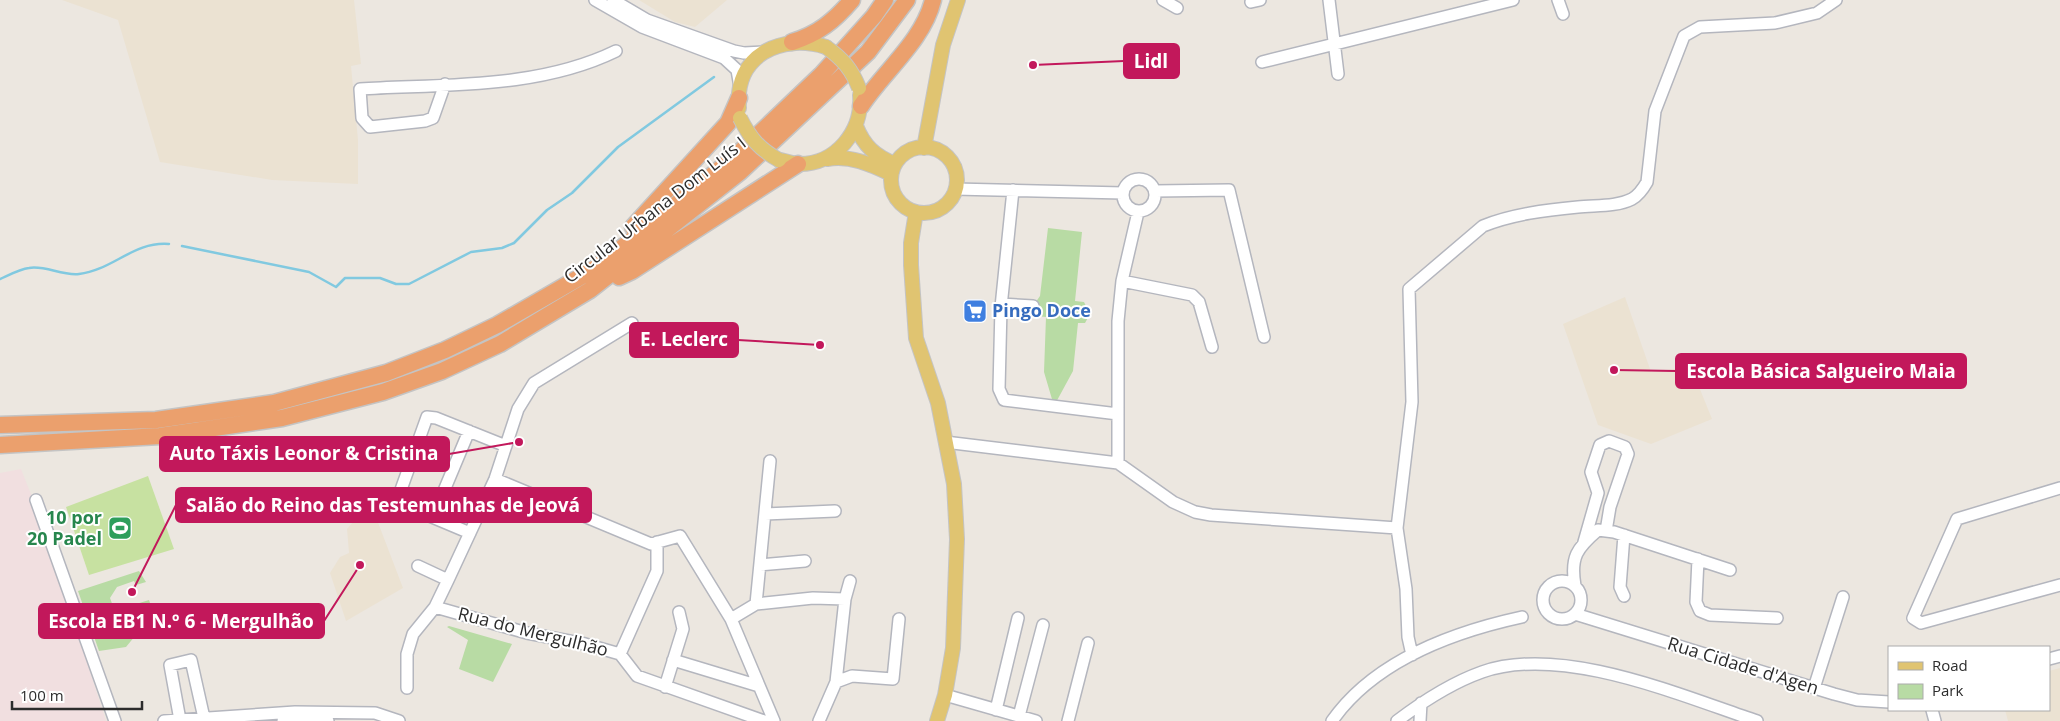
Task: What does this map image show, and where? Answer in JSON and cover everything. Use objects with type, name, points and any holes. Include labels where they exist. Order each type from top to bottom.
[{"type":"highway","points":[[792,42],[812,36],[821,30],[852,0]]},
{"type":"highway","name":"Circular Urbana Dom Luís I","points":[[0,425],[156,420],[274,403],[386,373],[445,350],[497,325],[594,269],[736,156],[821,75],[874,16],[885,0]]},
{"type":"highway","name":"Circular Urbana Dom Luís I","points":[[0,445],[160,436],[282,418],[383,392],[442,371],[500,344],[590,290],[740,172],[868,52],[907,0]]},
{"type":"highway","points":[[861,106],[875,86],[918,35],[930,13],[933,0]]},
{"type":"highway","points":[[594,269],[606,252],[644,216],[728,123],[739,94]]},
{"type":"highway","points":[[590,290],[632,270],[798,164]]},
{"type":"main road","points":[[924,148],[943,45],[958,0]]},
{"type":"main road","points":[[816,162],[833,154],[847,142],[856,126],[861,106],[859,88],[852,72],[841,58],[826,47],[810,42],[792,42],[765,52],[749,68],[739,94],[740,118],[748,136],[762,150],[779,160],[798,164],[816,162],[839,157],[865,161],[893,169]]},
{"type":"main road","points":[[856,126],[861,138],[873,153],[893,169]]},
{"type":"main road","points":[[924,148],[939,151],[947,157],[954,167],[956,177],[955,189],[951,199],[943,207],[933,212],[916,212],[901,204],[894,196],[891,185],[893,169],[910,150],[924,148]]},
{"type":"main road","points":[[916,212],[911,243],[916,338],[938,403],[946,442],[954,484],[957,539],[955,618],[945,695],[937,721]]},
{"type":"street","points":[[595,0],[644,23],[700,43],[744,53],[765,52]]},
{"type":"street","points":[[613,0],[644,23]]},
{"type":"street","points":[[1163,0],[1177,8]]},
{"type":"street","points":[[1329,0],[1338,74]]},
{"type":"street","points":[[1262,62],[1513,0]]},
{"type":"street","points":[[1558,0],[1562,14]]},
{"type":"street","points":[[1412,655],[1408,637],[1406,589],[1397,528],[1412,402],[1409,289],[1483,226],[1498,220],[1577,207],[1618,204],[1631,199],[1641,192],[1647,182],[1655,112],[1684,36],[1700,27],[1775,24],[1817,13],[1832,1]]},
{"type":"street","points":[[700,43],[730,63],[737,70],[739,94]]},
{"type":"street","points":[[445,84],[433,118],[425,121],[370,127],[362,118],[360,89],[542,77],[597,61],[616,51]]},
{"type":"street","points":[[1138,179],[1149,182],[1155,191],[1152,206],[1138,212],[1125,204],[1123,193],[1128,183],[1138,179]]},
{"type":"street","points":[[955,189],[1123,193]]},
{"type":"street","points":[[1013,190],[1001,304],[999,389],[1004,400],[1118,414]]},
{"type":"street","points":[[1155,191],[1229,190],[1264,337]]},
{"type":"street","points":[[1118,463],[1118,321],[1122,281],[1138,212]]},
{"type":"street","points":[[1122,281],[1192,295],[1199,302],[1212,347]]},
{"type":"street","points":[[1001,304],[1033,306]]},
{"type":"street","points":[[407,688],[407,654],[413,634],[435,607],[470,533],[495,479],[518,409],[534,384],[632,323]]},
{"type":"street","points":[[470,533],[401,504],[398,498],[428,418],[436,418],[506,446]]},
{"type":"street","points":[[433,517],[469,431]]},
{"type":"street","points":[[1572,566],[1581,602],[1575,614],[1563,619],[1550,615],[1546,610],[1543,598],[1545,591],[1572,566],[1584,542],[1598,493],[1591,472],[1600,445],[1609,441],[1626,447],[1628,454],[1616,489],[1606,531]]},
{"type":"street","points":[[946,442],[1118,463],[1174,502],[1195,512],[1211,515],[1397,528]]},
{"type":"street","points":[[756,604],[770,461]]},
{"type":"street","points":[[495,479],[651,544],[680,536],[731,619],[774,721]]},
{"type":"street","points":[[1595,486],[1616,489]]},
{"type":"street","points":[[2060,488],[1957,519],[1913,618],[1920,623],[2060,585]]},
{"type":"street","points":[[36,500],[115,721]]},
{"type":"street","points":[[765,514],[835,511]]},
{"type":"street","points":[[1584,542],[1598,530],[1606,531],[1624,535],[1730,570]]},
{"type":"street","points":[[1624,535],[1620,587],[1624,596]]},
{"type":"street","points":[[620,654],[657,571],[657,542]]},
{"type":"street","points":[[1698,559],[1696,602],[1700,611],[1710,615],[1777,618]]},
{"type":"street","points":[[760,565],[805,561]]},
{"type":"street","points":[[418,566],[448,580]]},
{"type":"street","points":[[819,721],[836,682],[845,598],[850,580]]},
{"type":"street","points":[[1553,583],[1564,581],[1578,591],[1598,622]]},
{"type":"street","points":[[1814,688],[1843,597]]},
{"type":"street","points":[[731,619],[756,604],[813,598],[845,598]]},
{"type":"street","name":"Rua do Mergulhão","points":[[435,607],[527,633],[585,644],[620,654],[637,676],[764,721]]},
{"type":"street","points":[[665,687],[683,629],[679,612]]},
{"type":"street","name":"Rua Cidade d'Agen","points":[[1575,614],[1814,688],[1857,700],[1888,702]]},
{"type":"street","points":[[1332,721],[1355,693],[1412,655],[1467,631],[1522,617]]},
{"type":"street","points":[[1000,714],[1018,618]]},
{"type":"street","points":[[836,682],[852,676],[893,679],[899,619]]},
{"type":"street","points":[[1019,716],[1043,625]]},
{"type":"street","points":[[1068,721],[1088,643]]},
{"type":"street","points":[[180,720],[170,665],[191,660],[215,719]]},
{"type":"street","points":[[673,660],[759,686]]},
{"type":"street","points":[[1396,721],[1421,703],[1482,672],[1523,664],[1564,665],[1611,674],[1742,718],[1757,721]]},
{"type":"street","points":[[945,695],[1000,714],[1019,716],[1036,721]]},
{"type":"street","points":[[1420,721],[1421,703]]},
{"type":"street","points":[[164,721],[272,714],[375,713],[399,721]]},
{"type":"street","points":[[283,721],[328,721]]},
{"type":"shaded area","points":[[62,0],[354,0],[361,64],[351,66],[358,140],[358,184],[272,180],[160,162],[118,20]]},
{"type":"shaded area","points":[[639,0],[727,0],[695,27],[675,22]]},
{"type":"shaded area","points":[[1625,297],[1651,372],[1691,367],[1712,419],[1651,444],[1598,425],[1563,324]]},
{"type":"shaded area","points":[[21,469],[40,517],[106,721],[0,721],[0,473]]},
{"type":"shaded area","points":[[374,512],[403,588],[346,621],[330,573],[340,557],[349,553],[347,529],[358,516]]},
{"type":"shaded area","points":[[2060,668],[2060,721],[2008,721],[2005,711],[2050,711],[2050,671]]},
{"type":"green space","points":[[1048,228],[1082,232],[1075,301],[1084,302],[1090,314],[1085,323],[1078,323],[1073,371],[1054,406],[1044,372],[1046,317],[1036,316],[1033,306],[1040,296]]},
{"type":"green space","name":"10 por 20 Padel","points":[[148,476],[174,549],[89,575],[66,507]]},
{"type":"green space","points":[[139,571],[146,582],[136,585],[134,581],[117,587],[110,598],[114,609],[122,614],[135,612],[133,605],[149,600],[153,611],[149,619],[126,647],[99,651],[78,591]]},
{"type":"green space","points":[[447,627],[512,644],[493,682],[459,669],[468,640]]},
{"type":"waterway","points":[[182,246],[309,272],[336,287],[345,278],[380,278],[396,284],[409,284],[471,252],[502,248],[514,243],[547,210],[572,193],[618,147],[714,77]]},
{"type":"waterway","points":[[0,279],[35,267],[79,274],[102,267],[145,247],[156,244],[169,244]]},
{"type":"place","name":"Lidl","points":[[1033,65]]},
{"type":"place","name":"Pingo Doce","points":[[975,311]]},
{"type":"place","name":"E. Leclerc","points":[[820,345]]},
{"type":"place","name":"Escola Básica Salgueiro Maia","points":[[1614,370]]},
{"type":"place","name":"Auto Táxis Leonor & Cristina","points":[[519,442]]},
{"type":"place","name":"10 por 20 Padel","points":[[120,528]]},
{"type":"place","name":"Escola EB1 N.º 6 - Mergulhão","points":[[360,565]]},
{"type":"place","name":"Salão do Reino das Testemunhas de Jeová","points":[[132,592]]}]
